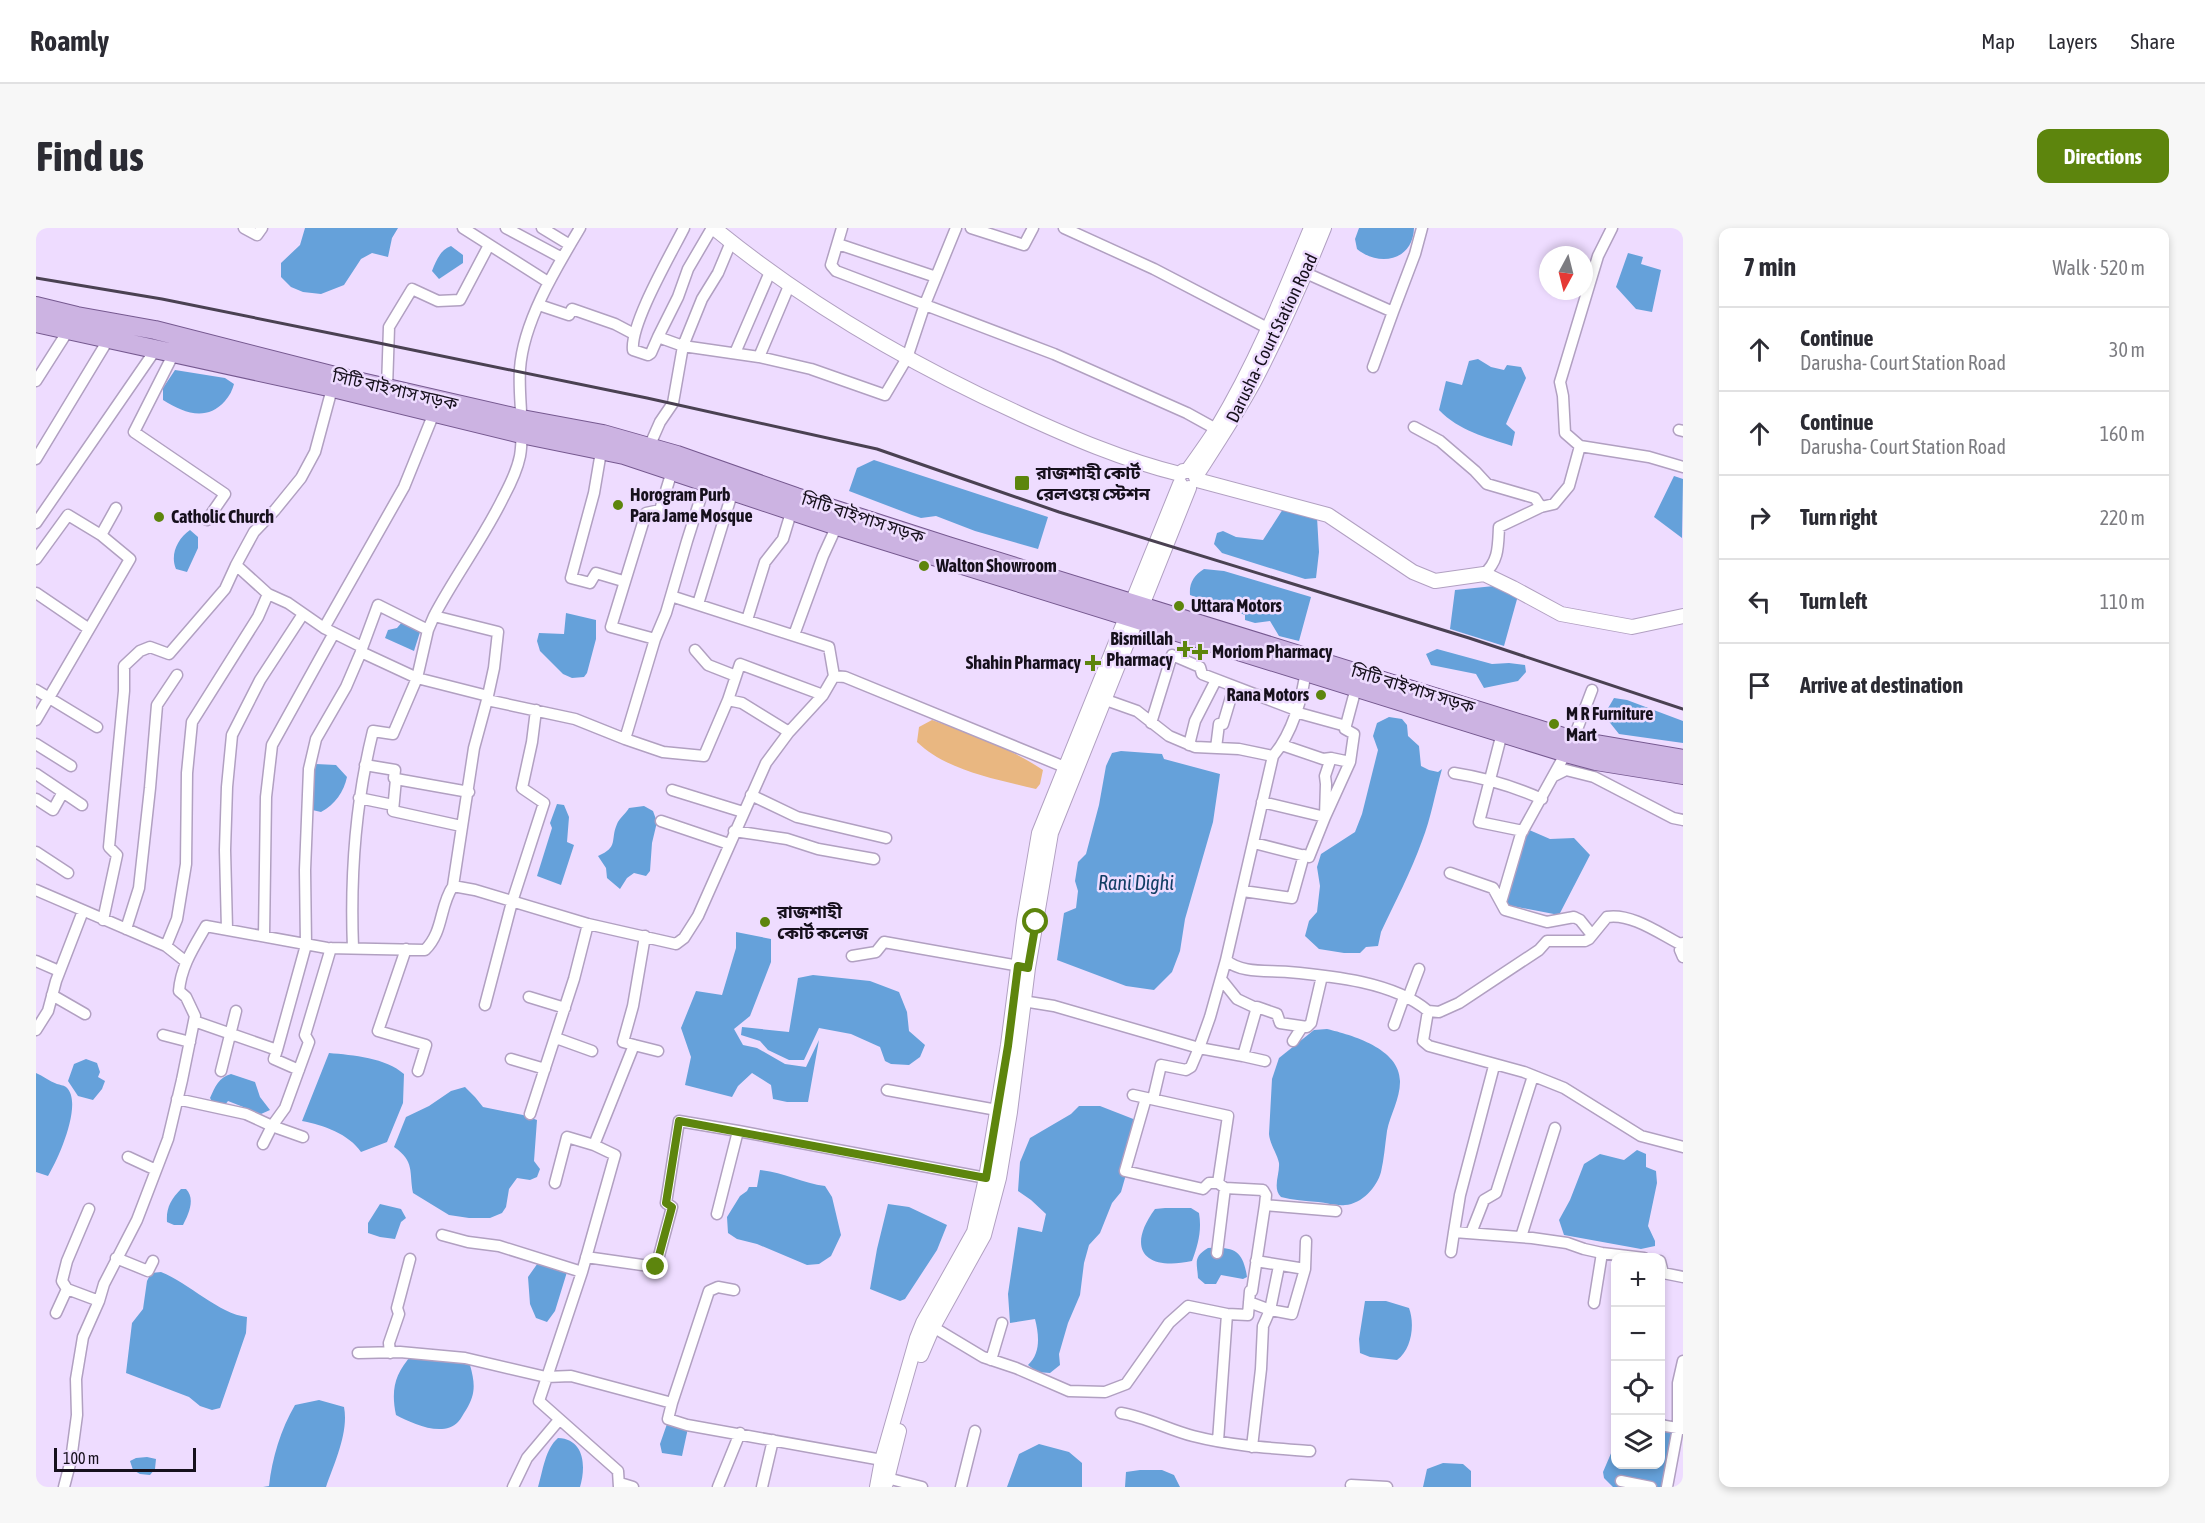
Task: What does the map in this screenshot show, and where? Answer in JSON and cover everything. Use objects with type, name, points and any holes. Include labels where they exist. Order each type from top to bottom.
[{"type":"main road","points":[[36,306],[73,323]]},
{"type":"main road","points":[[36,323],[73,323],[113,331],[165,351],[334,382],[434,413],[602,442],[650,447],[674,462]]},
{"type":"main road","name":"সিটি বাইপাস সড়ক","points":[[113,331],[155,330],[334,382],[387,388],[522,427]]},
{"type":"main road","points":[[602,442],[674,462],[840,519],[1134,612],[1177,633],[1306,664],[1356,688],[1502,733],[1570,746],[1596,760],[1683,775]]},
{"type":"main road","name":"সিটি বাইপাস সড়ক","points":[[1134,612],[1570,746],[1683,759]]},
{"type":"street","points":[[244,228],[257,235],[262,228]]},
{"type":"street","points":[[463,228],[548,282]]},
{"type":"street","points":[[506,228],[562,258]]},
{"type":"street","points":[[542,228],[570,245]]},
{"type":"street","points":[[353,948],[351,890],[354,838],[359,798],[373,731],[393,734],[417,678],[428,630],[434,616],[446,593],[470,558],[513,478],[520,456],[522,349],[548,282],[580,228]]},
{"type":"street","points":[[684,228],[654,286],[634,333],[633,350],[648,355],[654,350],[678,297],[688,268],[713,228],[729,236],[770,272],[839,319],[964,389],[1075,439],[1188,479],[1328,515],[1413,572],[1435,581],[1484,574],[1561,614],[1632,627],[1683,616]]},
{"type":"street","points":[[842,228],[831,265],[832,269],[1054,354],[1187,413],[1216,429]]},
{"type":"street","points":[[658,337],[682,346],[759,357],[811,369],[885,395],[907,357],[925,304],[956,228]]},
{"type":"street","points":[[971,228],[1024,245],[1033,228]]},
{"type":"street","points":[[1064,228],[1154,270],[1273,331]]},
{"type":"street","name":"Darusha- Court Station Road","points":[[1300,271],[1311,228]]},
{"type":"street","name":"Darusha- Court Station Road","points":[[1188,479],[1225,433],[1254,382],[1273,331],[1300,271],[1324,228]]},
{"type":"street","points":[[1373,367],[1415,254],[1422,228]]},
{"type":"street","points":[[1612,228],[1598,256],[1560,382],[1565,433],[1580,446],[1649,457],[1683,467]]},
{"type":"street","points":[[650,447],[660,422],[673,403],[682,346],[702,299],[718,273],[729,236]]},
{"type":"street","points":[[838,244],[936,277]]},
{"type":"street","points":[[387,388],[389,327],[412,289],[438,301],[460,300],[489,245]]},
{"type":"street","points":[[1300,271],[1393,312]]},
{"type":"street","points":[[735,353],[770,272]]},
{"type":"street","points":[[759,357],[789,286]]},
{"type":"street","points":[[539,304],[569,315],[572,309],[634,333]]},
{"type":"street","points":[[36,381],[73,323]]},
{"type":"street","points":[[36,459],[113,331]]},
{"type":"street","name":"Darusha- Court Station Road","points":[[1071,770],[1188,479],[1273,331]]},
{"type":"street","points":[[165,351],[134,432],[225,494],[207,520]]},
{"type":"street","points":[[36,523],[165,351]]},
{"type":"street","points":[[103,920],[117,855],[109,847],[124,691],[124,666],[140,651],[150,647],[169,654],[225,589],[254,532],[301,478],[315,452],[334,382]]},
{"type":"street","points":[[264,936],[266,797],[272,746],[329,630],[404,487],[434,413]]},
{"type":"street","points":[[1414,426],[1440,441],[1488,484],[1535,498],[1540,507]]},
{"type":"street","points":[[602,442],[594,493],[571,578],[590,583],[596,573],[623,581]]},
{"type":"street","points":[[1484,574],[1493,566],[1495,560],[1498,527],[1540,507],[1554,504],[1569,486],[1580,446]]},
{"type":"street","points":[[656,639],[611,627],[623,581],[646,513],[660,510],[674,462]]},
{"type":"street","points":[[625,739],[709,474]]},
{"type":"street","points":[[698,604],[735,484]]},
{"type":"street","points":[[747,620],[765,562],[783,539],[794,503]]},
{"type":"street","points":[[101,535],[116,508]]},
{"type":"street","points":[[36,720],[130,558],[101,535],[68,515],[37,555]]},
{"type":"street","points":[[794,635],[823,556],[840,519]]},
{"type":"street","points":[[236,565],[268,594],[361,649],[417,678],[575,719],[663,752],[704,756],[728,700],[740,664],[823,695]]},
{"type":"street","points":[[36,593],[89,629]]},
{"type":"street","points":[[166,946],[177,919],[186,864],[187,773],[192,722],[258,617],[268,594]]},
{"type":"street","points":[[453,886],[475,890],[588,924],[676,944],[684,938],[698,916],[766,763],[789,732],[823,695],[834,676],[829,647],[671,596]]},
{"type":"street","points":[[299,1070],[274,1059],[306,945],[305,870],[309,769],[316,739],[346,687],[378,605],[428,630]]},
{"type":"street","name":"Darusha- Court Station Road","points":[[883,1484],[926,1341],[984,1235],[999,1178],[1010,1112],[1019,1001],[1040,833],[1106,700],[1134,612]]},
{"type":"street","points":[[227,929],[225,850],[227,787],[232,735],[260,680],[303,614]]},
{"type":"street","points":[[63,1487],[71,1460],[77,1415],[76,1379],[83,1337],[116,1258],[137,1220],[168,1139],[195,1016],[186,997],[178,990],[180,976],[185,961],[206,926],[331,948],[424,950],[432,943],[442,921],[446,897],[453,886],[474,748],[494,668],[498,632],[434,616]]},
{"type":"street","points":[[1151,723],[1177,633]]},
{"type":"street","points":[[695,650],[708,665],[736,676]]},
{"type":"street","points":[[1172,655],[1200,667],[1202,674],[1216,680],[1295,711],[1346,726]]},
{"type":"street","points":[[933,1327],[983,1357],[1016,1368],[1069,1391],[1105,1392],[1126,1384],[1168,1323],[1188,1306],[1227,1314],[1248,1315],[1265,1205],[1266,1195],[1263,1190],[1209,1183],[1203,1189],[1125,1171],[1161,1065],[1186,1070],[1191,1067],[1199,1048],[1226,960],[1273,756],[1282,745],[1295,711],[1306,664]]},
{"type":"street","points":[[126,929],[139,888],[157,705],[177,675]]},
{"type":"street","points":[[834,676],[845,676],[1071,770]]},
{"type":"street","points":[[1189,745],[1195,721],[1216,680]]},
{"type":"street","points":[[1216,748],[1219,724],[1223,724],[1234,687]]},
{"type":"street","points":[[1254,843],[1309,857],[1350,762],[1354,734],[1345,729],[1356,688]]},
{"type":"street","points":[[36,690],[97,727]]},
{"type":"street","points":[[1501,902],[1523,831],[1570,746],[1592,690]]},
{"type":"street","points":[[728,700],[742,703],[789,732]]},
{"type":"street","points":[[1106,700],[1137,711],[1169,736],[1189,745],[1239,749],[1273,756]]},
{"type":"street","points":[[485,1005],[512,902],[544,803],[522,788],[536,710]]},
{"type":"street","points":[[1502,733],[1479,822],[1523,831]]},
{"type":"street","points":[[36,744],[71,766]]},
{"type":"street","points":[[1282,745],[1323,759],[1331,758],[1350,762]]},
{"type":"street","points":[[1325,817],[1325,776],[1331,758]]},
{"type":"street","points":[[365,765],[394,770],[396,779],[393,811],[461,826]]},
{"type":"street","points":[[1554,776],[1566,770],[1594,777],[1673,818],[1683,820]]},
{"type":"street","points":[[1454,773],[1490,779],[1542,799]]},
{"type":"street","points":[[36,774],[81,805]]},
{"type":"street","points":[[396,779],[468,792]]},
{"type":"street","points":[[672,790],[743,812]]},
{"type":"street","points":[[36,799],[53,810],[63,792]]},
{"type":"street","points":[[751,795],[796,817],[886,838]]},
{"type":"street","points":[[359,798],[393,805]]},
{"type":"street","points":[[1262,802],[1325,817]]},
{"type":"street","points":[[661,821],[729,844]]},
{"type":"street","points":[[734,831],[787,839],[818,849],[874,859]]},
{"type":"street","points":[[36,852],[68,873]]},
{"type":"street","points":[[1243,891],[1292,898],[1304,855]]},
{"type":"street","points":[[1450,873],[1493,888],[1505,910],[1547,922],[1574,917],[1580,920],[1592,935]]},
{"type":"street","points":[[36,890],[166,946],[185,961]]},
{"type":"street","points":[[36,1030],[48,1011],[59,971],[83,911]]},
{"type":"street","points":[[1226,960],[1232,965],[1246,969],[1322,976],[1378,986],[1416,1001],[1428,1011],[1438,1012],[1459,1004],[1539,951],[1547,941],[1585,941],[1607,917],[1628,918],[1683,944],[1680,950],[1683,957]]},
{"type":"street","points":[[530,1114],[556,1038],[588,924]]},
{"type":"street","points":[[645,936],[633,1006],[624,1042],[658,1051]]},
{"type":"street","points":[[852,956],[876,952],[884,942],[1023,967]]},
{"type":"street","points":[[263,1144],[285,1108],[309,1042],[305,1035],[331,948]]},
{"type":"street","points":[[406,949],[378,1031],[426,1045],[418,1071]]},
{"type":"street","points":[[36,961],[59,971]]},
{"type":"street","points":[[1394,1024],[1419,969]]},
{"type":"street","points":[[1221,979],[1237,999],[1277,1014],[1280,1023],[1307,1027],[1311,1023],[1322,976]]},
{"type":"street","points":[[52,995],[85,1014]]},
{"type":"street","points":[[529,997],[565,1008]]},
{"type":"street","points":[[1019,1001],[1054,1006],[1199,1048],[1265,1060]]},
{"type":"street","name":"Darusha- Court Station Road","points":[[883,1484],[882,1460],[917,1338],[923,1323],[974,1232],[986,1178],[1008,1046],[1019,1001]]},
{"type":"street","points":[[1243,1056],[1257,1008]]},
{"type":"street","points":[[221,1071],[236,1011]]},
{"type":"street","points":[[1428,1011],[1423,1041],[1429,1046],[1533,1076],[1564,1089],[1641,1136],[1683,1147]]},
{"type":"street","points":[[194,1021],[231,1032],[277,1050]]},
{"type":"street","points":[[1293,1041],[1302,1027]]},
{"type":"street","points":[[163,1035],[190,1042]]},
{"type":"street","points":[[556,1038],[592,1051]]},
{"type":"street","points":[[594,1145],[634,1045]]},
{"type":"street","points":[[511,1059],[545,1069]]},
{"type":"street","points":[[1451,1252],[1460,1195],[1494,1066]]},
{"type":"street","points":[[1471,1233],[1484,1200],[1496,1193],[1533,1076]]},
{"type":"street","points":[[887,1090],[997,1110]]},
{"type":"street","points":[[1133,1095],[1228,1116],[1217,1252]]},
{"type":"street","points":[[177,1099],[246,1114],[303,1137]]},
{"type":"street","points":[[586,1257],[656,1267],[672,1207],[666,1203],[679,1121],[986,1178]]},
{"type":"street","points":[[1521,1237],[1555,1128]]},
{"type":"street","points":[[717,1214],[738,1131]]},
{"type":"street","points":[[555,1183],[567,1137],[594,1145],[615,1155],[582,1272],[539,1401],[618,1471],[619,1485],[633,1487]]},
{"type":"street","points":[[128,1157],[156,1170]]},
{"type":"street","points":[[1265,1205],[1336,1212]]},
{"type":"street","points":[[89,1209],[67,1261],[62,1281],[67,1289],[99,1301]]},
{"type":"street","points":[[1454,1232],[1568,1243],[1584,1250],[1611,1254]]},
{"type":"street","points":[[442,1235],[468,1242],[499,1246],[582,1272]]},
{"type":"street","points":[[1249,1302],[1270,1310],[1292,1314],[1305,1269],[1306,1241]]},
{"type":"street","points":[[1594,1303],[1602,1253]]},
{"type":"street","points":[[116,1258],[148,1271],[153,1261]]},
{"type":"street","points":[[390,1353],[389,1343],[399,1314],[397,1308],[410,1259]]},
{"type":"street","points":[[1256,1261],[1305,1269]]},
{"type":"street","points":[[1252,1447],[1262,1360],[1263,1326],[1270,1310],[1279,1266]]},
{"type":"street","points":[[1665,1273],[1683,1277]]},
{"type":"street","points":[[734,1290],[718,1287],[709,1291],[668,1419],[687,1425],[882,1460]]},
{"type":"street","points":[[56,1313],[67,1289]]},
{"type":"street","points":[[1218,1440],[1227,1314]]},
{"type":"street","points":[[991,1360],[1002,1323]]},
{"type":"street","points":[[358,1353],[465,1358],[546,1377],[571,1376],[672,1403]]},
{"type":"street","points":[[1667,1487],[1681,1429],[1678,1383],[1683,1361]]},
{"type":"street","points":[[1121,1413],[1193,1436],[1236,1445],[1310,1451]]},
{"type":"street","points":[[513,1487],[527,1458],[559,1420]]},
{"type":"street","points":[[1665,1426],[1681,1429]]},
{"type":"street","points":[[961,1487],[975,1431]]},
{"type":"street","points":[[718,1487],[740,1433]]},
{"type":"street","points":[[762,1487],[773,1440]]},
{"type":"street","points":[[1621,1481],[1651,1487]]},
{"type":"street","points":[[883,1484],[922,1487]]},
{"type":"street","points":[[1351,1485],[1387,1487]]},
{"type":"shaded area","points":[[932,720],[989,742],[1030,762],[1043,770],[1040,784],[1036,789],[973,773],[929,752],[917,742],[919,727]]},
{"type":"water","points":[[305,228],[398,228],[392,238],[388,257],[372,253],[361,259],[344,285],[321,294],[303,292],[291,287],[281,277],[281,263],[300,245]]},
{"type":"water","points":[[1359,228],[1414,228],[1408,248],[1393,258],[1384,259],[1366,255],[1357,249],[1355,239]]},
{"type":"water","points":[[451,246],[463,255],[463,263],[439,279],[432,271],[441,253]]},
{"type":"water","points":[[1628,253],[1643,257],[1641,264],[1661,270],[1652,312],[1636,309],[1616,287]]},
{"type":"water","points":[[1478,359],[1491,367],[1504,370],[1507,365],[1521,367],[1526,378],[1506,424],[1515,432],[1512,446],[1464,428],[1439,410],[1446,381],[1462,385],[1469,361]]},
{"type":"water","points":[[175,370],[225,378],[234,384],[232,391],[218,408],[210,412],[187,412],[163,400],[163,388]]},
{"type":"water","points":[[874,460],[1048,517],[1038,549],[975,531],[936,516],[921,518],[849,491],[857,468]]},
{"type":"water","points":[[1674,476],[1683,479],[1682,538],[1654,517]]},
{"type":"water","points":[[1283,509],[1317,517],[1319,552],[1316,578],[1305,579],[1222,553],[1214,544],[1217,533],[1223,531],[1236,537],[1263,540]]},
{"type":"water","points":[[190,530],[198,537],[198,548],[187,572],[176,569],[174,553],[178,543]]},
{"type":"water","points":[[1204,569],[1224,571],[1311,597],[1299,641],[1279,636],[1270,621],[1255,623],[1245,620],[1245,615],[1190,595],[1193,580]]},
{"type":"water","points":[[1494,586],[1519,592],[1504,646],[1450,629],[1455,590]]},
{"type":"water","points":[[566,613],[596,620],[596,639],[584,677],[572,678],[563,674],[540,651],[537,641],[539,633],[564,634]]},
{"type":"water","points":[[402,622],[421,629],[414,651],[385,638],[388,630],[397,628]]},
{"type":"water","points":[[1437,649],[1492,664],[1525,665],[1526,672],[1518,681],[1484,688],[1476,674],[1431,665],[1426,654]]},
{"type":"water","points":[[1614,698],[1627,700],[1683,721],[1683,743],[1619,734],[1607,719],[1607,710]]},
{"type":"water","points":[[1389,717],[1402,719],[1407,725],[1408,736],[1419,746],[1421,766],[1438,772],[1442,769],[1428,823],[1413,864],[1381,932],[1378,946],[1366,947],[1360,953],[1319,949],[1305,936],[1309,921],[1317,912],[1320,886],[1317,867],[1321,854],[1355,832],[1362,814],[1378,750],[1373,736],[1377,723]]},
{"type":"water","name":"Rani Dighi","points":[[1121,751],[1162,754],[1164,759],[1220,774],[1213,822],[1185,919],[1180,951],[1172,972],[1154,990],[1126,986],[1057,960],[1064,913],[1076,908],[1078,891],[1075,881],[1078,862],[1086,854],[1099,805],[1106,766],[1112,753]]},
{"type":"water","points":[[316,764],[336,765],[347,777],[338,797],[331,806],[321,812],[308,809],[312,769]]},
{"type":"water","points":[[557,804],[564,805],[569,817],[567,842],[574,845],[561,885],[537,876]]},
{"type":"water","points":[[644,806],[653,811],[657,822],[652,843],[650,871],[646,876],[634,873],[627,878],[620,889],[607,878],[606,868],[598,856],[605,853],[613,843],[617,824],[629,808]]},
{"type":"water","points":[[1527,829],[1550,839],[1574,838],[1590,855],[1559,915],[1502,904]]},
{"type":"water","points":[[736,932],[771,939],[771,962],[750,1016],[734,1029],[743,1045],[757,1048],[785,1064],[806,1067],[819,1040],[808,1102],[773,1099],[771,1085],[752,1073],[738,1086],[732,1097],[685,1085],[691,1057],[681,1028],[696,991],[722,995],[736,948]]},
{"type":"water","points":[[813,975],[870,981],[899,992],[907,1012],[909,1031],[925,1045],[920,1057],[909,1065],[891,1064],[885,1061],[880,1047],[851,1034],[819,1028],[804,1060],[789,1060],[768,1050],[760,1041],[741,1035],[742,1027],[789,1032],[798,978]]},
{"type":"water","points":[[1327,1029],[1349,1035],[1384,1052],[1398,1070],[1400,1082],[1387,1131],[1379,1178],[1363,1198],[1345,1205],[1281,1197],[1277,1189],[1279,1163],[1269,1134],[1272,1079],[1279,1058],[1314,1030]]},
{"type":"water","points":[[329,1053],[379,1061],[404,1074],[403,1103],[387,1142],[361,1152],[343,1135],[302,1121]]},
{"type":"water","points":[[86,1059],[97,1063],[100,1072],[98,1077],[105,1081],[93,1100],[78,1096],[68,1081],[74,1064]]},
{"type":"water","points":[[36,1073],[66,1087],[71,1094],[71,1118],[68,1131],[48,1176],[36,1172]]},
{"type":"water","points":[[231,1074],[255,1082],[260,1097],[270,1110],[261,1114],[228,1101],[222,1109],[214,1105],[210,1098],[216,1086],[223,1077]]},
{"type":"water","points":[[465,1087],[483,1107],[537,1120],[534,1161],[540,1169],[537,1177],[530,1180],[517,1178],[509,1189],[506,1207],[502,1213],[490,1218],[449,1215],[413,1193],[408,1162],[394,1147],[406,1117],[429,1106],[451,1091]]},
{"type":"water","points":[[1079,1106],[1100,1106],[1141,1122],[1121,1192],[1112,1203],[1100,1233],[1089,1245],[1080,1295],[1068,1323],[1059,1354],[1060,1365],[1050,1373],[1037,1372],[1028,1365],[1037,1349],[1035,1319],[1010,1323],[1008,1294],[1018,1227],[1042,1232],[1046,1214],[1018,1191],[1020,1162],[1030,1138],[1071,1114]]},
{"type":"water","points":[[1637,1150],[1646,1154],[1646,1167],[1656,1171],[1657,1183],[1648,1226],[1655,1246],[1641,1249],[1564,1235],[1559,1220],[1570,1200],[1584,1164],[1600,1154],[1624,1160]]},
{"type":"water","points":[[760,1170],[825,1186],[832,1197],[841,1235],[831,1256],[819,1264],[807,1265],[757,1244],[737,1239],[728,1233],[727,1217],[740,1196],[749,1187],[757,1187]]},
{"type":"water","points":[[181,1189],[186,1189],[191,1202],[183,1225],[174,1225],[167,1222],[167,1212],[172,1200]]},
{"type":"water","points":[[380,1204],[401,1209],[406,1218],[401,1222],[395,1239],[368,1233],[368,1223]]},
{"type":"water","points":[[888,1204],[909,1207],[947,1225],[937,1250],[905,1299],[900,1301],[870,1289]]},
{"type":"water","points":[[1191,1208],[1199,1213],[1199,1237],[1192,1261],[1163,1263],[1152,1260],[1145,1254],[1141,1246],[1146,1223],[1155,1209]]},
{"type":"water","points":[[1208,1248],[1224,1248],[1236,1252],[1243,1261],[1247,1277],[1243,1279],[1221,1275],[1216,1284],[1205,1284],[1198,1278],[1197,1260],[1200,1254]]},
{"type":"water","points":[[540,1260],[567,1272],[555,1311],[547,1322],[536,1318],[530,1304],[528,1277]]},
{"type":"water","points":[[161,1272],[226,1310],[247,1317],[246,1333],[220,1408],[212,1410],[200,1406],[189,1397],[126,1373],[132,1323],[143,1309],[147,1281],[151,1273]]},
{"type":"water","points":[[1365,1301],[1386,1301],[1409,1308],[1412,1321],[1411,1336],[1406,1349],[1397,1360],[1370,1357],[1360,1353],[1359,1339]]},
{"type":"water","points":[[412,1355],[470,1365],[474,1383],[472,1399],[458,1422],[452,1427],[427,1428],[396,1415],[395,1383],[401,1369]]},
{"type":"water","points":[[319,1400],[344,1407],[345,1417],[340,1448],[326,1487],[263,1487],[269,1486],[278,1444],[295,1405]]},
{"type":"water","points":[[1665,1419],[1670,1422],[1673,1432],[1668,1487],[1613,1487],[1604,1478],[1603,1472],[1611,1453],[1611,1469],[1665,1469]]},
{"type":"water","points":[[668,1421],[688,1428],[682,1456],[662,1453],[660,1444]]},
{"type":"water","points":[[558,1438],[574,1443],[581,1455],[583,1471],[580,1487],[538,1487],[547,1454]]},
{"type":"water","points":[[1039,1444],[1069,1452],[1082,1463],[1082,1487],[1007,1487],[1019,1454]]},
{"type":"water","points":[[147,1457],[156,1459],[155,1469],[150,1475],[140,1474],[133,1470],[130,1461]]},
{"type":"water","points":[[1443,1463],[1463,1464],[1471,1471],[1471,1487],[1423,1487],[1427,1469]]},
{"type":"water","points":[[1162,1470],[1174,1475],[1180,1487],[1125,1487],[1126,1472]]},
{"type":"railway","points":[[36,278],[162,299],[369,341],[647,398],[877,449],[1059,512],[1469,638],[1683,709]]},
{"type":"place","name":"রাজশাহী কোর্ট রেলওয়ে স্টেশন","points":[[1022,483]]},
{"type":"place","name":"Horogram Purb Para Jame Mosque","points":[[618,505]]},
{"type":"place","name":"Catholic Church","points":[[159,517]]},
{"type":"place","name":"Walton Showroom","points":[[924,566]]},
{"type":"place","name":"Uttara Motors","points":[[1179,606]]},
{"type":"place","name":"Bismillah Pharmacy","points":[[1185,649]]},
{"type":"place","name":"Moriom Pharmacy","points":[[1200,652]]},
{"type":"place","name":"Shahin Pharmacy","points":[[1093,663]]},
{"type":"place","name":"Rana Motors","points":[[1321,695]]},
{"type":"place","name":"M R Furniture Mart","points":[[1554,724]]},
{"type":"place","name":"রাজশাহী কোর্ট কলেজ","points":[[765,922]]},
{"type":"route","points":[[656,1267],[672,1207],[666,1203],[679,1121],[986,1178],[1008,1046],[1018,966],[1028,968],[1036,922]]}]
